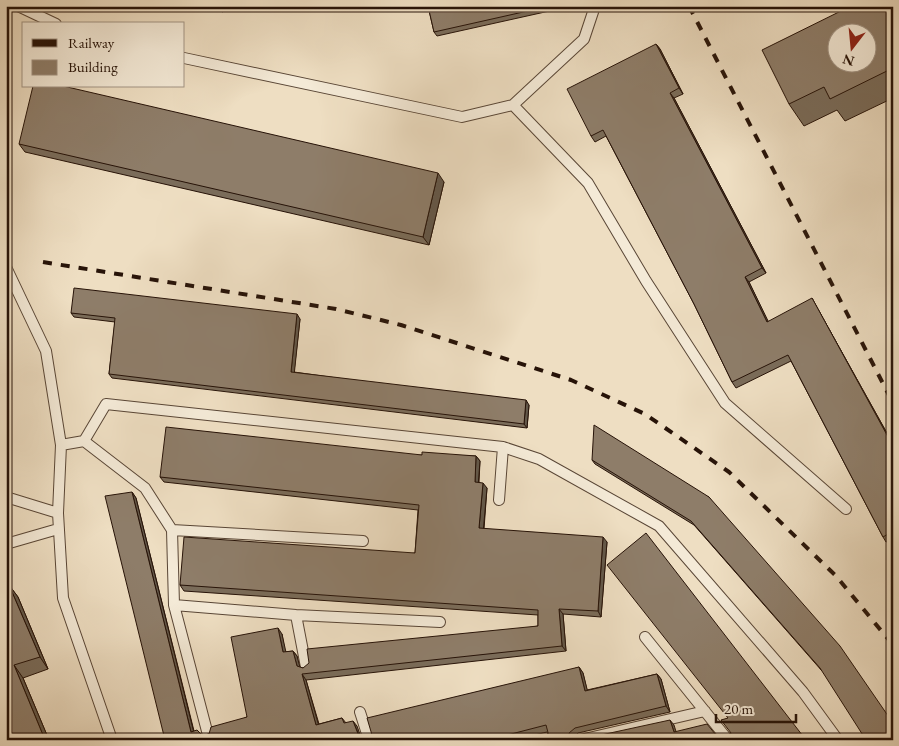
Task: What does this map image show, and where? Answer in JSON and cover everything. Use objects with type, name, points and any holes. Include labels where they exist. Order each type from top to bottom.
[{"type":"lane","points":[[18,6],[52,22]]},
{"type":"lane","points":[[185,58],[462,117],[513,105],[584,39],[595,6]]},
{"type":"lane","points":[[513,105],[588,183],[646,281],[726,403],[846,509]]},
{"type":"lane","points":[[6,267],[46,351],[62,445],[58,529],[63,598],[112,740]]},
{"type":"lane","points":[[84,441],[106,404],[503,447],[539,459],[659,526],[803,692],[838,740]]},
{"type":"lane","points":[[62,445],[84,441],[145,488],[172,530],[174,605],[208,735]]},
{"type":"lane","points":[[499,500],[503,447]]},
{"type":"lane","points":[[6,498],[58,513]]},
{"type":"lane","points":[[6,544],[58,529]]},
{"type":"lane","points":[[172,530],[363,541]]},
{"type":"lane","points":[[174,605],[296,615],[440,622]]},
{"type":"lane","points":[[296,615],[306,667]]},
{"type":"lane","points":[[646,637],[728,740]]},
{"type":"lane","points":[[580,740],[706,711]]},
{"type":"lane","points":[[360,712],[369,740]]},
{"type":"building","points":[[428,6],[550,6],[434,32]]},
{"type":"building","points":[[851,6],[893,6],[893,68],[830,99],[824,87],[789,104],[762,50]]},
{"type":"building","points":[[656,44],[679,88],[670,93],[762,268],[745,277],[767,322],[812,298],[893,446],[893,531],[883,537],[788,355],[732,382],[694,304],[603,130],[591,136],[567,89]]},
{"type":"building","points":[[33,88],[72,88],[438,173],[423,237],[19,144]]},
{"type":"building","points":[[74,288],[297,314],[291,372],[526,400],[524,424],[109,374],[115,318],[71,313]]},
{"type":"building","points":[[594,425],[709,497],[840,646],[893,723],[893,740],[866,740],[820,668],[691,521],[592,460]]},
{"type":"building","points":[[166,427],[422,455],[422,452],[476,456],[475,482],[483,483],[479,528],[603,537],[598,611],[559,609],[562,646],[302,674],[316,725],[342,718],[344,723],[353,721],[362,740],[165,740],[105,496],[132,492],[191,732],[197,730],[203,736],[209,734],[211,727],[247,717],[231,637],[278,628],[283,652],[293,651],[297,666],[303,668],[309,663],[307,649],[538,626],[538,610],[180,585],[184,537],[415,553],[419,505],[160,477]]},
{"type":"building","points":[[646,533],[806,740],[745,740],[744,738],[744,740],[728,740],[731,733],[721,720],[728,718],[607,565]]},
{"type":"building","points":[[9,585],[40,657],[14,665],[45,740],[15,740],[6,722],[6,586]]},
{"type":"building","points":[[579,667],[585,691],[657,674],[666,706],[575,728],[569,733],[572,740],[550,740],[546,725],[488,740],[406,740],[404,735],[368,740],[372,735],[367,718]]},
{"type":"building","points":[[670,720],[674,732],[707,724],[720,740],[578,740]]},
{"type":"railway","points":[[689,6],[893,403]]},
{"type":"railway","points":[[43,262],[336,309],[401,325],[571,380],[645,414],[729,472],[836,576],[893,645]]}]
